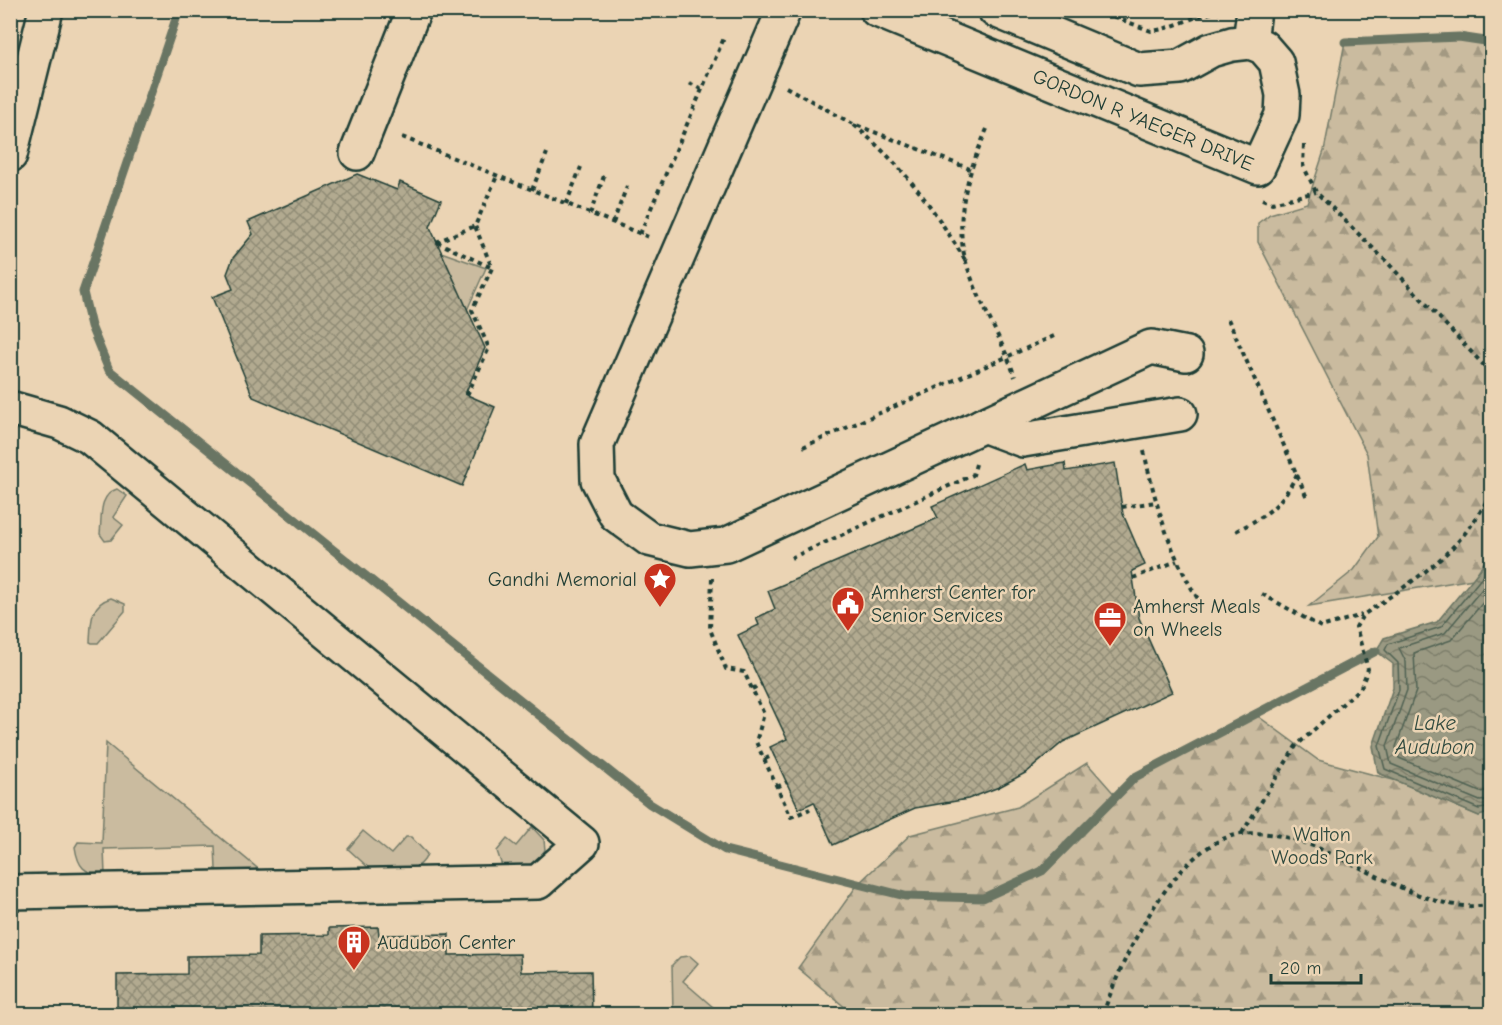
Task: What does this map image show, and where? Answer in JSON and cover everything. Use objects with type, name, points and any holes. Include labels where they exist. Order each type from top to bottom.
[{"type":"main road","points":[[10,155],[46,10]]},
{"type":"main road","points":[[357,153],[414,10]]},
{"type":"main road","points":[[784,10],[597,444],[598,480],[616,514],[649,540],[690,549],[726,545],[1151,347],[1186,354]]},
{"type":"main road","name":"GORDON R YAEGER DRIVE","points":[[877,10],[1258,167],[1282,115],[1283,95],[1276,62],[1263,47],[1250,42]]},
{"type":"main road","points":[[995,10],[1139,70],[1180,67],[1211,50],[1250,42],[1254,10]]},
{"type":"main road","points":[[10,408],[59,422],[90,437],[582,843],[538,882],[10,892]]},
{"type":"main road","points":[[983,425],[1023,440],[1180,414]]},
{"type":"path","points":[[1097,10],[1151,31],[1160,30],[1199,14],[1227,11]]},
{"type":"path","points":[[640,234],[724,38]]},
{"type":"path","points":[[689,83],[702,89]]},
{"type":"path","points":[[786,87],[851,123],[970,169]]},
{"type":"path","points":[[851,123],[885,152],[915,183],[966,262],[1015,377],[1007,381]]},
{"type":"path","points":[[966,262],[962,211],[970,169],[987,129]]},
{"type":"path","points":[[402,137],[661,242]]},
{"type":"path","points":[[532,190],[547,153]]},
{"type":"path","points":[[566,204],[581,167]]},
{"type":"path","points":[[492,268],[436,242],[475,226],[497,176]]},
{"type":"path","points":[[590,214],[604,176]]},
{"type":"path","points":[[612,223],[627,186]]},
{"type":"path","points":[[1255,196],[1272,204],[1316,192],[1386,261],[1491,374]]},
{"type":"path","points":[[466,392],[468,393],[489,348],[472,310],[492,268],[475,226]]},
{"type":"path","points":[[1228,319],[1308,500]]},
{"type":"path","points":[[803,447],[1054,336]]},
{"type":"path","points":[[1143,446],[1156,502],[1177,561],[1198,599]]},
{"type":"path","points":[[791,558],[973,475],[977,458]]},
{"type":"path","points":[[1236,531],[1276,507],[1286,495],[1297,474]]},
{"type":"path","points":[[1262,594],[1321,627],[1363,615],[1443,560],[1482,510],[1491,490]]},
{"type":"path","points":[[1122,507],[1156,502]]},
{"type":"path","points":[[1133,578],[1177,561]]},
{"type":"path","points":[[712,572],[710,628],[726,669],[744,672],[764,714],[756,742],[791,818],[810,808]]},
{"type":"path","points":[[1241,834],[1296,746],[1354,696],[1361,687],[1368,669],[1356,627],[1363,615]]},
{"type":"path","points":[[752,689],[762,684]]},
{"type":"path","points":[[765,759],[774,755]]},
{"type":"path","points":[[777,787],[787,782]]},
{"type":"path","points":[[1103,1014],[1113,985],[1158,897],[1212,843],[1241,834],[1296,840],[1395,885],[1442,902],[1467,907],[1491,904]]},
{"type":"green space","points":[[1459,37],[1491,42],[1491,552],[1473,579],[1309,606],[1354,570],[1378,537],[1367,454],[1258,242],[1258,223],[1270,214],[1307,203],[1324,151],[1345,42]]},
{"type":"green space","points":[[441,252],[486,268],[467,310]]},
{"type":"green space","points":[[117,489],[127,496],[113,517],[123,525],[111,540],[105,541],[100,534],[102,508],[107,496]]},
{"type":"green space","points":[[111,598],[125,604],[125,611],[98,643],[92,643],[90,642],[91,628],[95,609]]},
{"type":"green space","name":"Walton Woods Park","points":[[1255,714],[1318,760],[1397,781],[1479,816],[1491,812],[1491,1014],[853,1014],[798,968],[858,884],[910,835],[1018,807],[1087,763],[1116,796],[1135,777]]},
{"type":"green space","points":[[106,743],[262,872],[220,872],[216,869],[215,846],[104,849],[105,875],[92,873],[83,868],[76,854],[75,847],[78,842],[102,843]]},
{"type":"green space","points":[[532,827],[544,840],[545,850],[536,863],[511,869],[502,866],[497,851],[507,839],[516,846]]},
{"type":"green space","points":[[363,831],[391,854],[406,837],[411,837],[427,854],[418,866],[411,869],[370,869],[348,849]]},
{"type":"green space","points":[[690,956],[698,963],[683,981],[721,1014],[673,1014],[672,965],[680,957]]},
{"type":"water","name":"Lake Audubon","points":[[1491,556],[1492,812],[1479,816],[1378,773],[1373,746],[1393,688],[1393,664],[1376,651],[1384,638],[1437,622]]},
{"type":"building","points":[[357,174],[397,190],[400,182],[441,200],[430,227],[485,348],[465,394],[495,407],[462,486],[253,397],[212,297],[233,289],[227,274],[233,258],[253,234],[248,222]]},
{"type":"building","points":[[1065,463],[1066,471],[1115,463],[1123,514],[1145,565],[1132,571],[1139,618],[1172,692],[1063,742],[1027,772],[999,787],[968,799],[915,808],[833,845],[814,802],[799,809],[770,747],[787,739],[738,635],[759,625],[756,618],[775,609],[768,591],[938,518],[932,506],[1025,464],[1027,470]]},
{"type":"building","name":"Audubon Center","points":[[378,927],[379,935],[449,934],[449,955],[520,954],[521,972],[591,971],[592,1014],[117,1014],[117,975],[187,974],[187,956],[259,955],[259,936],[329,935],[329,928]]},
{"type":"waterway","points":[[179,10],[83,292],[91,326],[109,370],[650,804],[725,850],[905,896],[983,898],[1042,871],[1135,777],[1376,651]]},
{"type":"waterway","points":[[1345,42],[1459,37],[1492,42]]},
{"type":"place","name":"Gandhi Memorial","points":[[660,608]]},
{"type":"place","name":"Amherst Center for Senior Services","points":[[848,632]]},
{"type":"place","name":"Amherst Meals on Wheels","points":[[1110,647]]},
{"type":"place","name":"Audubon Center","points":[[354,971]]}]
